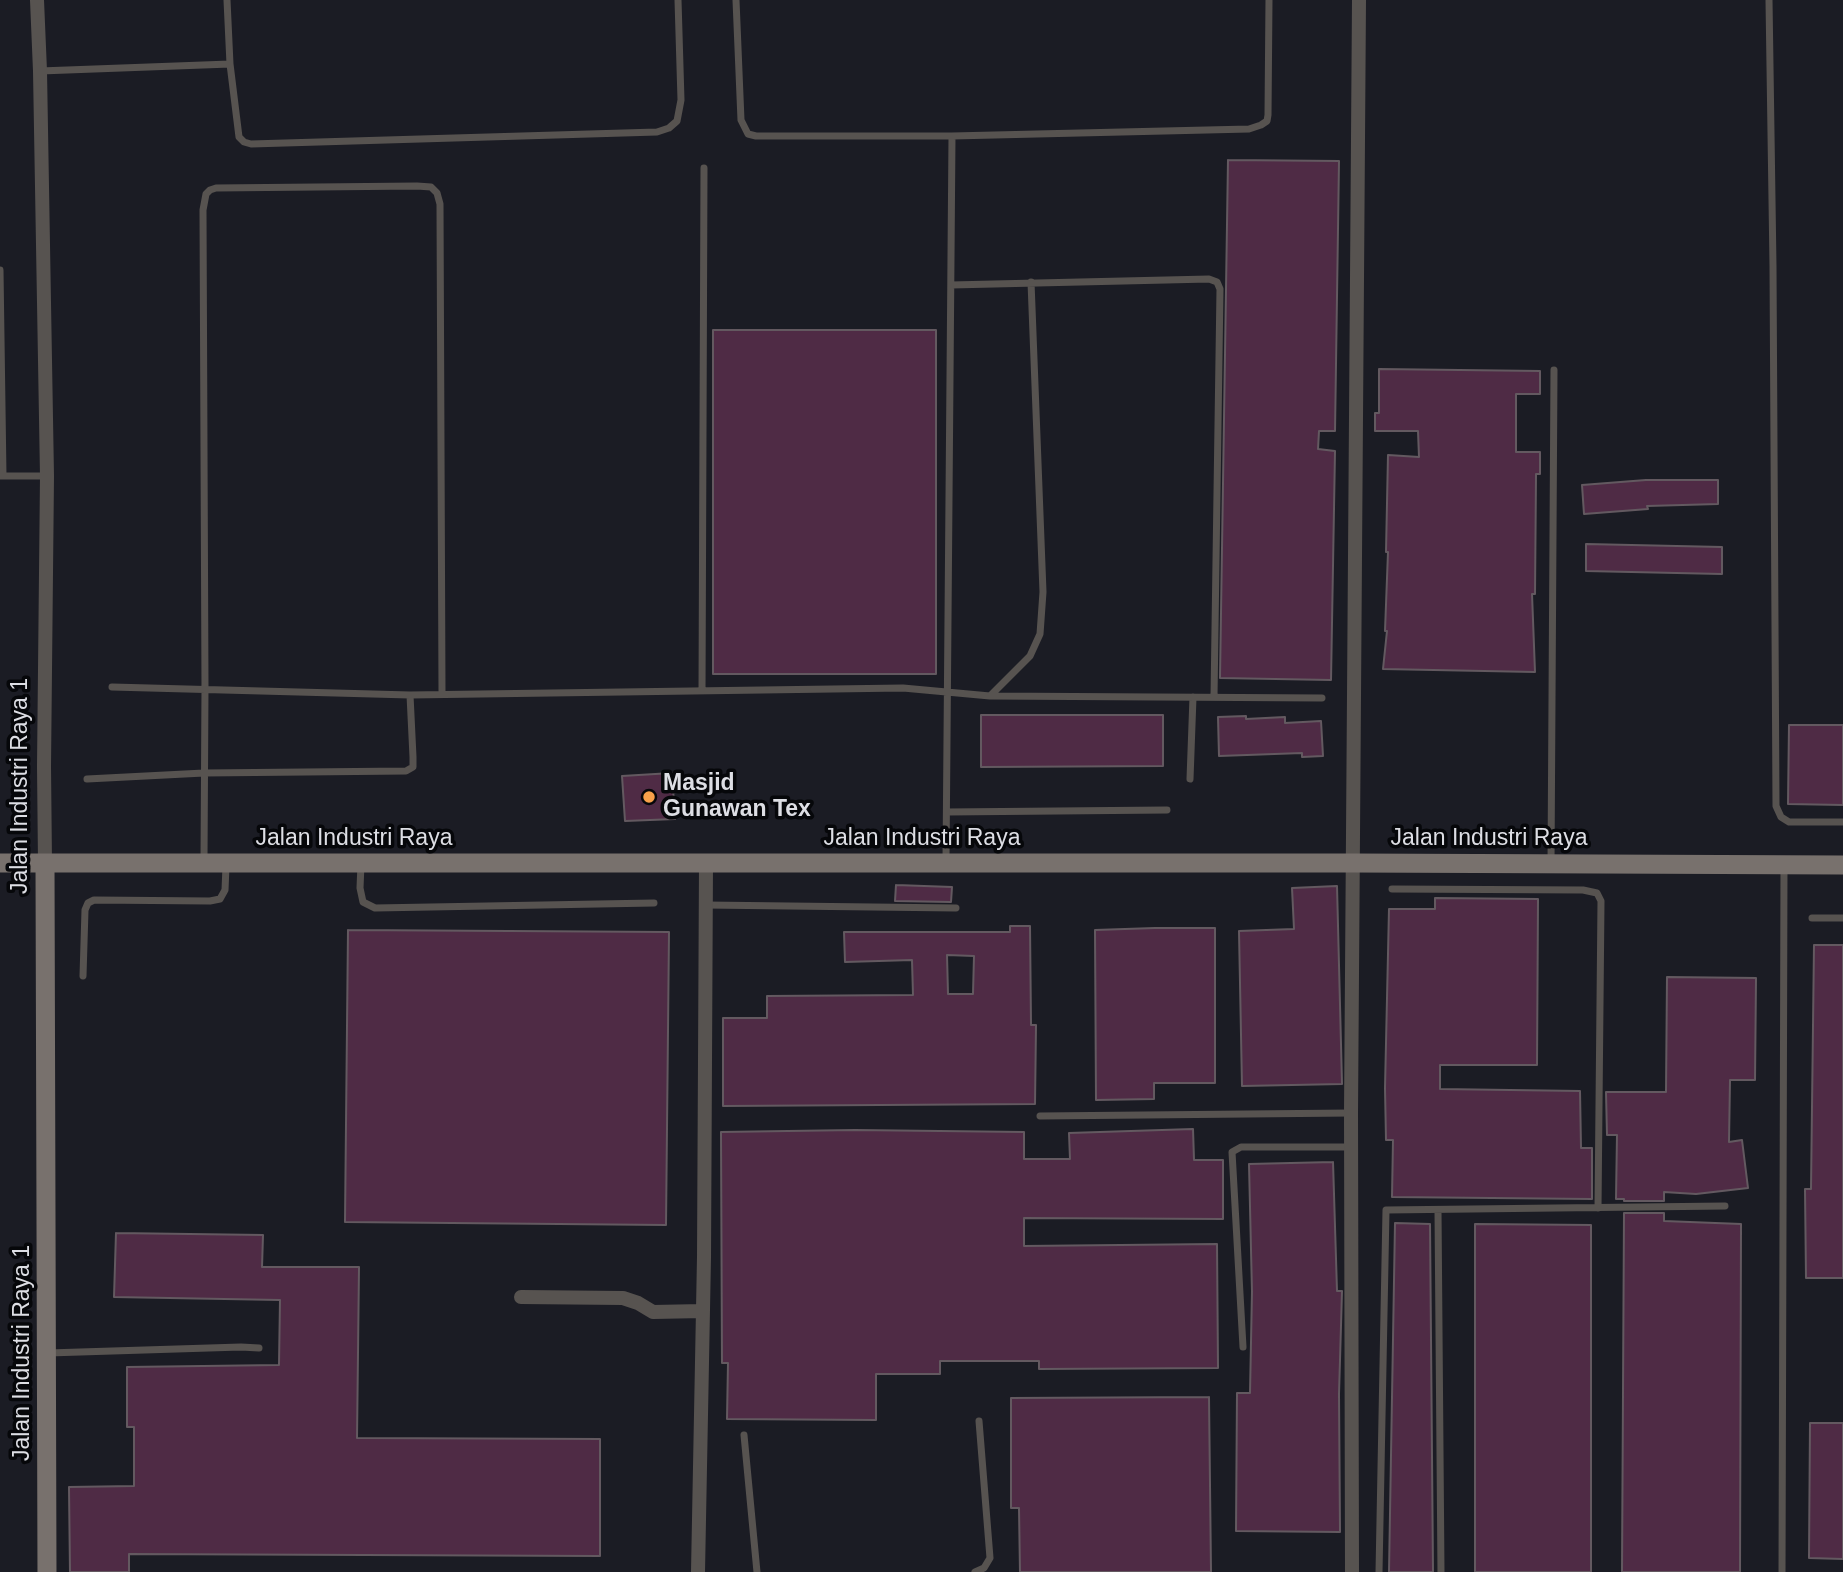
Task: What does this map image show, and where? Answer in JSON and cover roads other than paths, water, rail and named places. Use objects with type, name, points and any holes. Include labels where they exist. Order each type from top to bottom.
[{"type":"street","name":"Jalan Industri Raya 1","points":[[37,0],[47,476],[44,766],[47,1572]]},
{"type":"street","points":[[1352,1572],[1351,1113],[1359,0]]},
{"type":"street","name":"Jalan Industri Raya","points":[[0,863],[1843,865]]},
{"type":"street","points":[[698,1572],[706,864]]},
{"type":"street","points":[[521,1297],[623,1298],[653,1312],[703,1311]]},
{"type":"lane","points":[[227,0],[230,64],[239,137],[251,144],[657,132],[677,121],[681,100],[678,0]]},
{"type":"lane","points":[[736,0],[741,120],[748,134],[756,136],[952,136],[1249,129],[1267,121],[1268,115],[1269,0]]},
{"type":"lane","points":[[1769,0],[1776,806],[1781,817],[1789,822],[1843,822]]},
{"type":"lane","points":[[40,71],[230,64]]},
{"type":"lane","points":[[947,864],[952,136]]},
{"type":"lane","points":[[702,691],[704,168]]},
{"type":"lane","points":[[204,864],[203,210],[206,194],[216,188],[417,186],[430,187],[438,193],[442,693]]},
{"type":"lane","points":[[0,270],[1,477],[47,476]]},
{"type":"lane","points":[[951,285],[1209,279],[1217,282],[1220,289],[1214,697]]},
{"type":"lane","points":[[990,696],[1030,656],[1040,634],[1043,592],[1031,282]]},
{"type":"lane","points":[[1551,864],[1554,370]]},
{"type":"lane","points":[[112,687],[410,695],[903,688],[990,696],[1322,698]]},
{"type":"lane","points":[[88,779],[406,771],[413,767],[410,695]]},
{"type":"lane","points":[[1190,779],[1193,697]]},
{"type":"lane","points":[[947,812],[1167,810]]},
{"type":"lane","points":[[83,976],[85,910],[88,903],[94,900],[220,899],[225,890],[226,864]]},
{"type":"lane","points":[[361,864],[360,888],[363,902],[375,908],[654,903]]},
{"type":"lane","points":[[1782,1572],[1784,865]]},
{"type":"lane","points":[[1392,889],[1583,890],[1597,893],[1601,901],[1598,1208]]},
{"type":"lane","points":[[706,905],[956,908]]},
{"type":"lane","points":[[1812,918],[1843,918]]},
{"type":"lane","points":[[1040,1116],[1351,1113]]},
{"type":"lane","points":[[1242,1347],[1232,1152],[1241,1147],[1351,1147]]},
{"type":"lane","points":[[1378,1572],[1386,1210],[1725,1206]]},
{"type":"lane","points":[[1438,1210],[1441,1572]]},
{"type":"lane","points":[[48,1353],[259,1348]]},
{"type":"lane","points":[[975,1572],[984,1567],[989,1558],[979,1421]]},
{"type":"lane","points":[[744,1435],[757,1572]]},
{"type":"place","name":"Masjid Gunawan Tex","points":[[649,797]]}]
